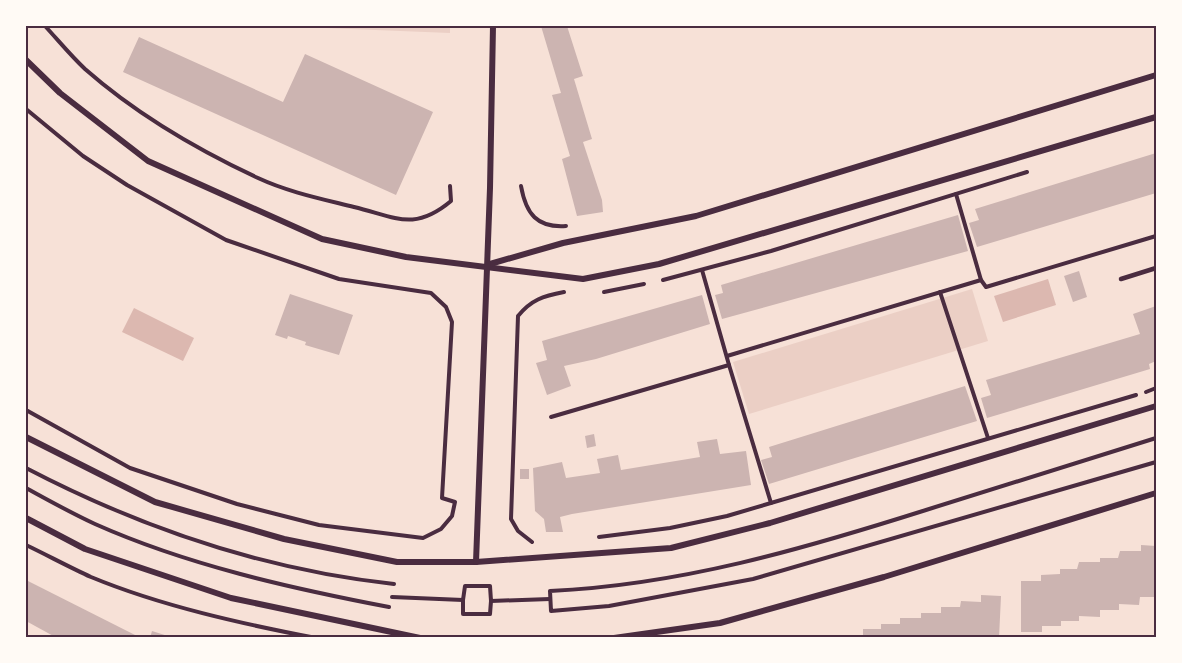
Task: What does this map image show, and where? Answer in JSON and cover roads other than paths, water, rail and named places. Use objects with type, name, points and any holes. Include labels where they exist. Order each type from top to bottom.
[{"type":"street","points":[[476,562],[490,188],[493,26]]},
{"type":"street","points":[[26,60],[60,93],[148,161],[322,239],[406,257],[583,279],[659,264],[1156,117]]},
{"type":"street","points":[[486,266],[563,243],[696,216],[1156,75]]},
{"type":"street","points":[[26,437],[155,502],[284,539],[397,562],[476,562],[671,548],[770,523],[1156,406]]},
{"type":"street","points":[[614,638],[720,623],[885,577],[1156,493]]},
{"type":"street","points":[[26,518],[85,549],[231,598],[420,638]]},
{"type":"lane","points":[[1121,279],[1156,268]]}]
